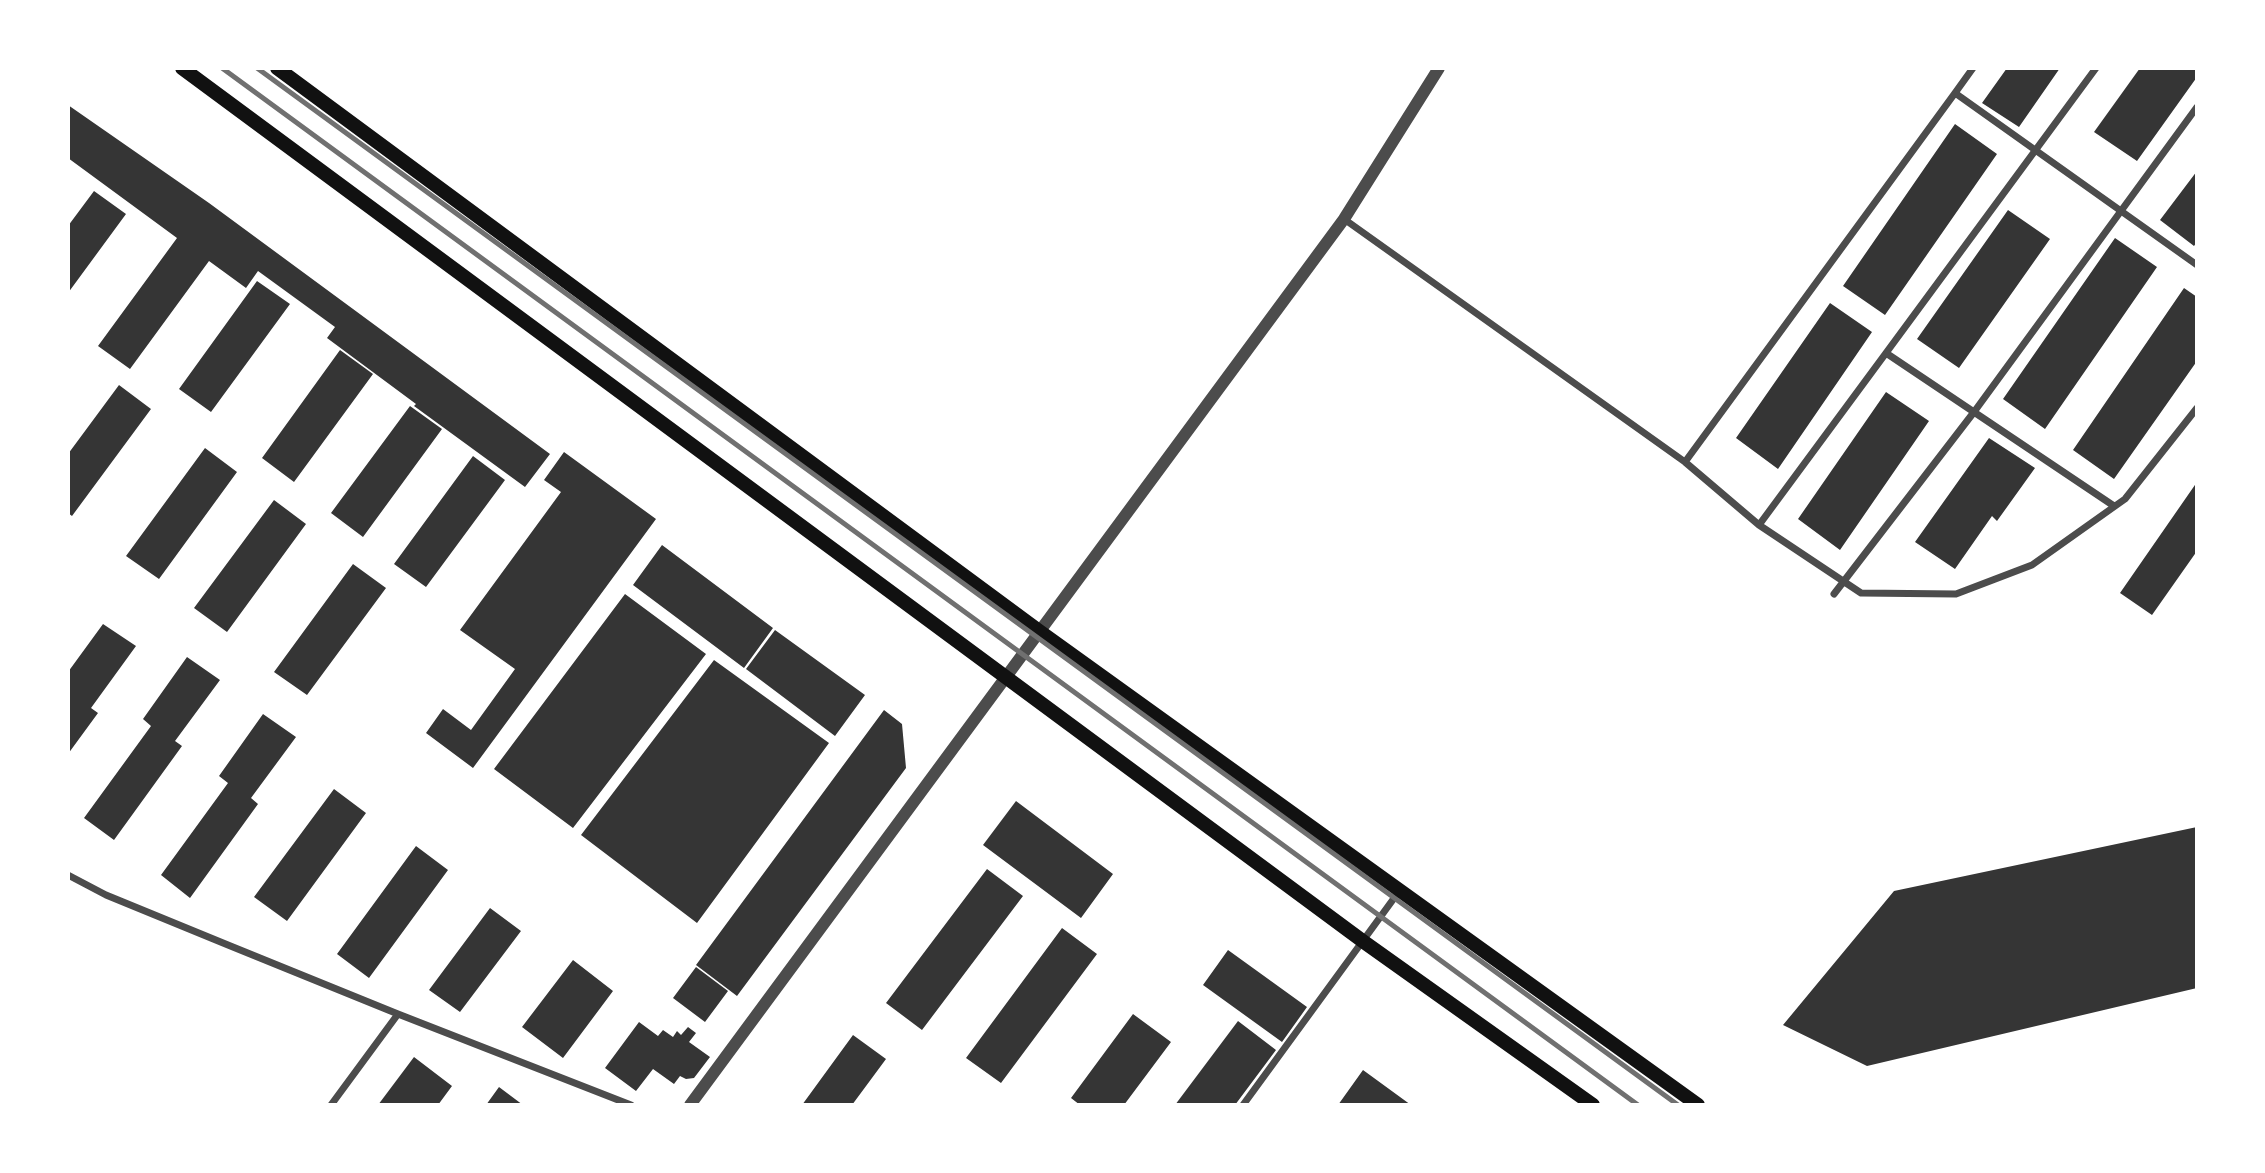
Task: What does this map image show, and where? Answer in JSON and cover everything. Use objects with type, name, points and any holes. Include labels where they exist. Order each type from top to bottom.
[{"type":"main road","points":[[182,68],[1364,942],[1593,1105]]},
{"type":"main road","points":[[277,68],[1039,631],[1698,1105]]},
{"type":"street","points":[[690,1105],[1344,219],[1438,68]]},
{"type":"street","points":[[1685,462],[1973,68]]},
{"type":"street","points":[[1759,525],[2096,68]]},
{"type":"street","points":[[1955,93],[2197,265]]},
{"type":"street","points":[[1834,594],[1973,412],[2197,107]]},
{"type":"street","points":[[1344,219],[1685,462],[1759,525],[1861,593],[1956,594],[2032,565],[2125,499],[2197,408]]},
{"type":"street","points":[[1886,353],[2115,506]]},
{"type":"street","points":[[68,874],[106,895],[631,1105]]},
{"type":"street","points":[[1243,1105],[1400,890]]},
{"type":"street","points":[[331,1105],[398,1014]]},
{"type":"building","points":[[2007,68],[2060,68],[2019,127],[1982,103]]},
{"type":"building","points":[[2140,68],[2197,68],[2197,77],[2137,161],[2094,132]]},
{"type":"building","points":[[68,105],[209,203],[550,454],[525,487],[327,338],[335,327],[258,271],[246,288],[209,261],[130,369],[98,346],[177,238],[68,158]]},
{"type":"building","points":[[1955,124],[1997,154],[1885,315],[1843,286]]},
{"type":"building","points":[[2197,171],[2197,242],[2194,246],[2160,220]]},
{"type":"building","points":[[94,191],[126,214],[68,293],[68,226]]},
{"type":"building","points":[[2008,210],[2050,239],[1959,368],[1917,339]]},
{"type":"building","points":[[2115,238],[2157,267],[2045,429],[2003,399]]},
{"type":"building","points":[[257,281],[290,304],[211,412],[179,389]]},
{"type":"building","points":[[2184,288],[2197,297],[2197,361],[2114,479],[2073,450]]},
{"type":"building","points":[[1830,303],[1872,332],[1778,469],[1736,438]]},
{"type":"building","points":[[340,350],[373,374],[294,482],[262,458]]},
{"type":"building","points":[[119,385],[151,409],[72,516],[68,513],[68,454]]},
{"type":"building","points":[[1886,392],[1929,421],[1840,550],[1798,519]]},
{"type":"building","points":[[410,406],[442,429],[363,537],[331,513]]},
{"type":"building","points":[[1989,438],[2035,468],[1997,521],[1992,516],[1955,569],[1915,542]]},
{"type":"building","points":[[205,448],[237,472],[159,579],[126,556]]},
{"type":"building","points":[[564,452],[656,519],[473,768],[426,733],[443,709],[471,730],[515,669],[460,630],[561,492],[544,480]]},
{"type":"building","points":[[473,456],[505,480],[426,587],[394,564]]},
{"type":"building","points":[[2197,482],[2197,551],[2152,615],[2120,593]]},
{"type":"building","points":[[274,500],[306,524],[227,632],[194,608]]},
{"type":"building","points":[[662,545],[773,628],[744,668],[633,585]]},
{"type":"building","points":[[353,564],[386,588],[307,695],[274,672]]},
{"type":"building","points":[[625,594],[706,654],[573,828],[494,769]]},
{"type":"building","points":[[103,624],[136,646],[91,708],[98,713],[68,754],[68,672]]},
{"type":"building","points":[[775,630],[865,695],[835,736],[746,669]]},
{"type":"building","points":[[187,657],[220,680],[175,741],[182,746],[114,840],[84,818],[151,726],[143,719]]},
{"type":"building","points":[[714,660],[829,743],[697,923],[581,835]]},
{"type":"building","points":[[884,710],[902,724],[906,768],[737,996],[696,965]]},
{"type":"building","points":[[263,714],[296,737],[251,798],[258,804],[190,898],[161,875],[228,783],[219,776]]},
{"type":"building","points":[[334,789],[366,813],[287,921],[254,897]]},
{"type":"building","points":[[1016,801],[1113,874],[1081,918],[983,845]]},
{"type":"building","points":[[2197,827],[2197,988],[1867,1066],[1783,1025],[1894,891]]},
{"type":"building","points":[[416,846],[448,870],[369,978],[337,954]]},
{"type":"building","points":[[987,869],[1023,896],[922,1030],[886,1003]]},
{"type":"building","points":[[490,908],[521,931],[460,1012],[429,990]]},
{"type":"building","points":[[1062,928],[1097,954],[1001,1083],[966,1058]]},
{"type":"building","points":[[1228,950],[1307,1007],[1282,1042],[1203,985]]},
{"type":"building","points":[[573,960],[613,991],[563,1058],[522,1027]]},
{"type":"building","points":[[696,967],[728,991],[705,1022],[673,998]]},
{"type":"building","points":[[1133,1014],[1171,1042],[1124,1105],[1080,1105],[1071,1098]]},
{"type":"building","points":[[1238,1021],[1276,1050],[1235,1105],[1175,1105]]},
{"type":"building","points":[[639,1022],[658,1036],[663,1030],[673,1037],[677,1031],[681,1035],[688,1027],[696,1033],[689,1042],[710,1057],[694,1078],[686,1079],[680,1076],[674,1084],[653,1069],[636,1091],[605,1068]]},
{"type":"building","points":[[853,1035],[886,1059],[852,1105],[802,1105]]},
{"type":"building","points":[[414,1057],[452,1086],[438,1105],[378,1105]]},
{"type":"building","points":[[1363,1070],[1411,1105],[1338,1105]]},
{"type":"building","points":[[499,1087],[523,1105],[486,1105]]},
{"type":"railway","points":[[222,68],[1638,1105]]},
{"type":"railway","points":[[257,68],[1678,1105]]}]
